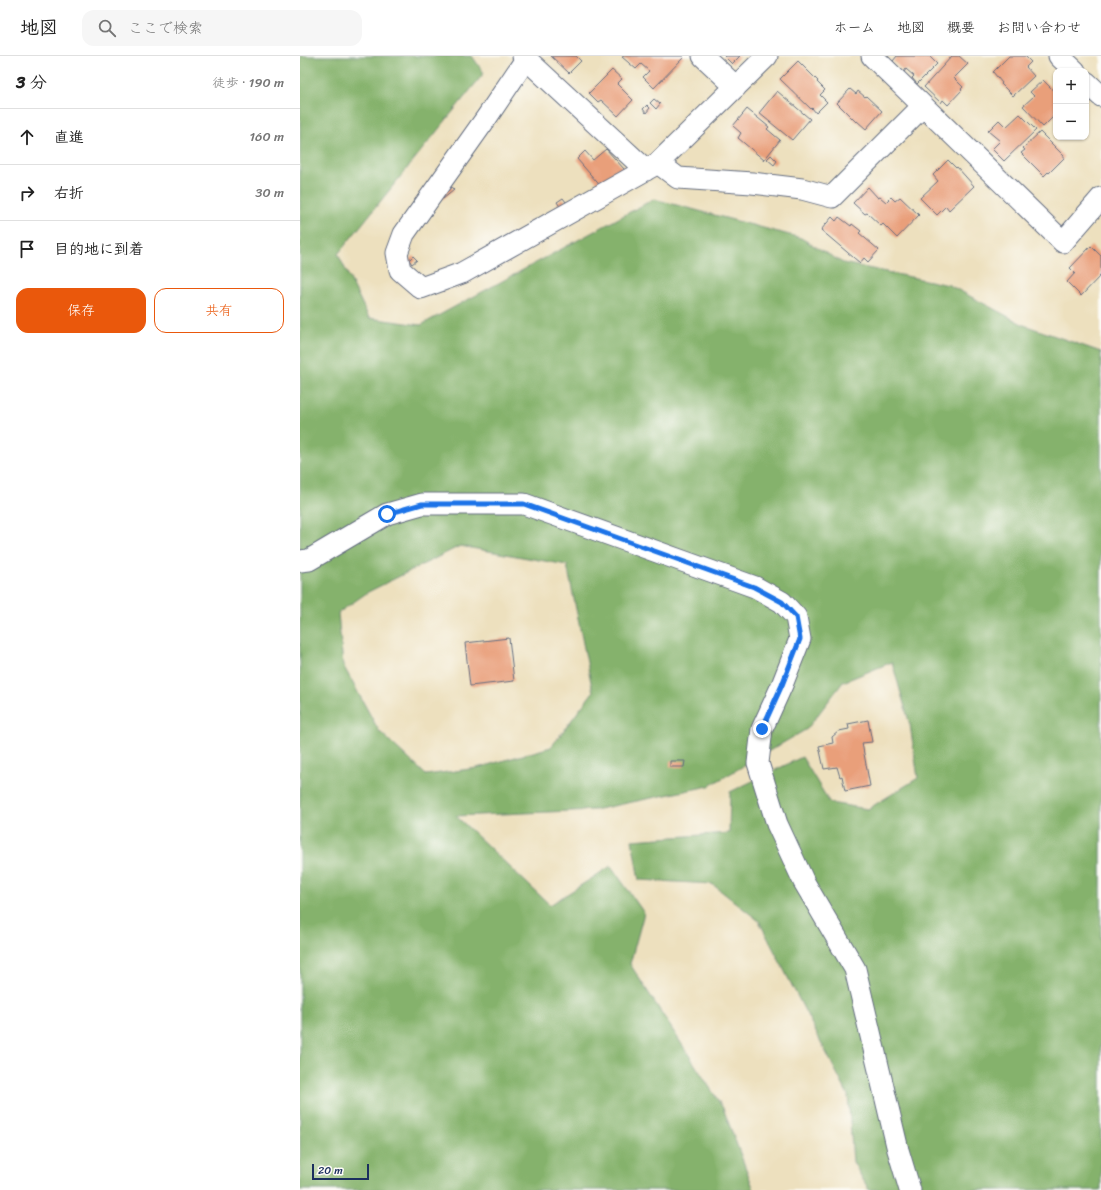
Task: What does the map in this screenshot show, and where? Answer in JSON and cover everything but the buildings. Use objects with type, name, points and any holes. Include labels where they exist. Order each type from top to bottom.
[{"type":"street","points":[[703,56],[736,87]]},
{"type":"street","points":[[767,56],[652,166],[462,273],[421,288],[400,270],[397,253],[404,234],[487,117],[524,57],[652,166],[678,178],[752,183],[802,189],[832,197],[923,106]]},
{"type":"street","points":[[872,56],[1063,242],[1101,198]]},
{"type":"street","points":[[1059,56],[1072,68]]},
{"type":"street","points":[[1089,85],[1101,96]]},
{"type":"street","points":[[300,561],[309,560],[387,514],[422,504],[524,504],[754,587],[782,602],[796,617],[800,639],[782,685],[762,729],[758,763],[777,824],[804,882],[855,969],[898,1150],[910,1190]]},
{"type":"green space","points":[[300,56],[472,56],[484,73],[338,254],[369,318],[421,325],[654,199],[801,238],[843,263],[949,285],[1024,325],[1101,352],[1101,1190],[869,1190],[853,1162],[848,1095],[759,921],[712,884],[639,880],[632,840],[729,833],[730,792],[802,757],[830,803],[868,809],[918,778],[910,725],[892,662],[843,682],[807,729],[709,786],[594,810],[456,816],[550,905],[611,866],[644,913],[630,964],[723,1108],[754,1190],[300,1190]],"holes":[[[460,546],[567,565],[593,692],[551,747],[477,768],[426,775],[379,731],[343,665],[338,613],[368,592]]]},
{"type":"route","points":[[387,514],[422,504],[524,504],[754,587],[782,602],[796,617],[800,639],[782,685],[762,729]]}]
